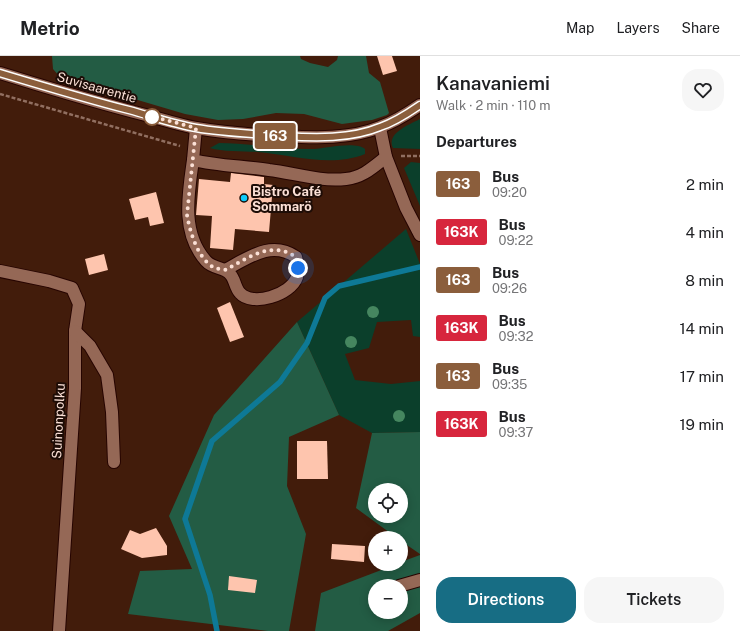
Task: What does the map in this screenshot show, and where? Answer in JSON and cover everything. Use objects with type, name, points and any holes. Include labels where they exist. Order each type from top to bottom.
[{"type":"street","name":"Suvisaarentie","points":[[0,73],[94,101],[196,128],[250,134],[302,137],[341,136],[380,128],[404,116],[420,105]]},
{"type":"street","points":[[196,128],[187,215],[195,244],[207,262],[215,268],[225,270],[230,274],[240,293],[249,298],[261,299],[275,296],[289,289],[296,279],[298,268],[296,257],[289,252],[278,249],[266,250],[225,270]]},
{"type":"street","points":[[380,128],[386,157],[406,208],[420,235]]},
{"type":"street","points":[[193,160],[212,165],[270,170],[333,180],[346,179],[363,174],[386,157]]},
{"type":"street","name":"Suinonpolku","points":[[0,271],[49,281],[72,288],[79,304],[75,331],[74,396],[59,631]]},
{"type":"street","points":[[75,331],[90,346],[107,375],[112,412],[114,462]]},
{"type":"street","points":[[408,583],[420,580]]},
{"type":"green space","points":[[52,56],[300,56],[301,59],[310,63],[328,67],[337,60],[338,56],[366,56],[369,73],[380,82],[389,113],[372,120],[342,124],[304,114],[276,113],[243,119],[218,120],[185,114],[60,77],[53,69]]},
{"type":"green space","points":[[420,119],[420,149],[393,148],[393,138],[396,134],[400,130]]},
{"type":"green space","points":[[219,143],[302,149],[355,145],[365,149],[365,154],[339,160],[325,160],[258,152],[227,151],[210,148]]},
{"type":"green space","points":[[411,162],[420,163],[420,206],[404,168]]},
{"type":"green space","points":[[406,229],[420,264],[420,337],[413,336],[411,320],[377,322],[369,348],[345,354],[355,380],[391,384],[420,381],[420,432],[372,433],[339,415],[297,322]]},
{"type":"green space","points":[[297,322],[339,415],[289,437],[287,486],[306,534],[289,631],[268,631],[128,614],[140,571],[192,569],[169,516],[214,415]]},
{"type":"green space","points":[[420,432],[420,554],[408,546],[408,531],[387,531],[376,523],[408,523],[408,483],[368,483],[368,517],[356,508],[372,433]]},
{"type":"green space","points":[[420,555],[420,613],[388,631],[315,631],[321,593],[379,571],[408,571],[408,559]]},
{"type":"building","points":[[377,56],[392,56],[397,71],[383,75]]},
{"type":"building","points":[[231,173],[264,177],[264,184],[273,185],[269,232],[235,229],[233,250],[210,248],[212,216],[196,215],[199,179],[230,182]]},
{"type":"building","points":[[156,192],[164,223],[150,226],[148,217],[135,220],[129,199]]},
{"type":"building","points":[[104,254],[108,270],[89,275],[85,259]]},
{"type":"building","points":[[230,302],[244,337],[230,342],[217,308]]},
{"type":"building","points":[[297,441],[327,441],[328,479],[297,479]]},
{"type":"building","points":[[156,528],[167,546],[167,555],[142,558],[121,549],[130,530],[140,534]]},
{"type":"building","points":[[332,544],[365,546],[364,562],[331,559]]},
{"type":"building","points":[[229,576],[257,580],[255,593],[228,590]]},
{"type":"waterway","points":[[217,631],[210,595],[185,519],[212,441],[280,382],[307,343],[325,298],[339,286],[420,267]]},
{"type":"bus line","name":"163","points":[[0,73],[94,101],[196,128],[250,134],[302,137],[341,136],[380,128],[404,116],[420,105]]},
{"type":"place","name":"Bistro Café Sommarö","points":[[244,198]]},
{"type":"route","points":[[152,117],[147,115],[196,128],[187,215],[195,244],[207,262],[215,268],[225,270],[266,250],[278,249],[289,252],[296,257],[298,268]]}]
